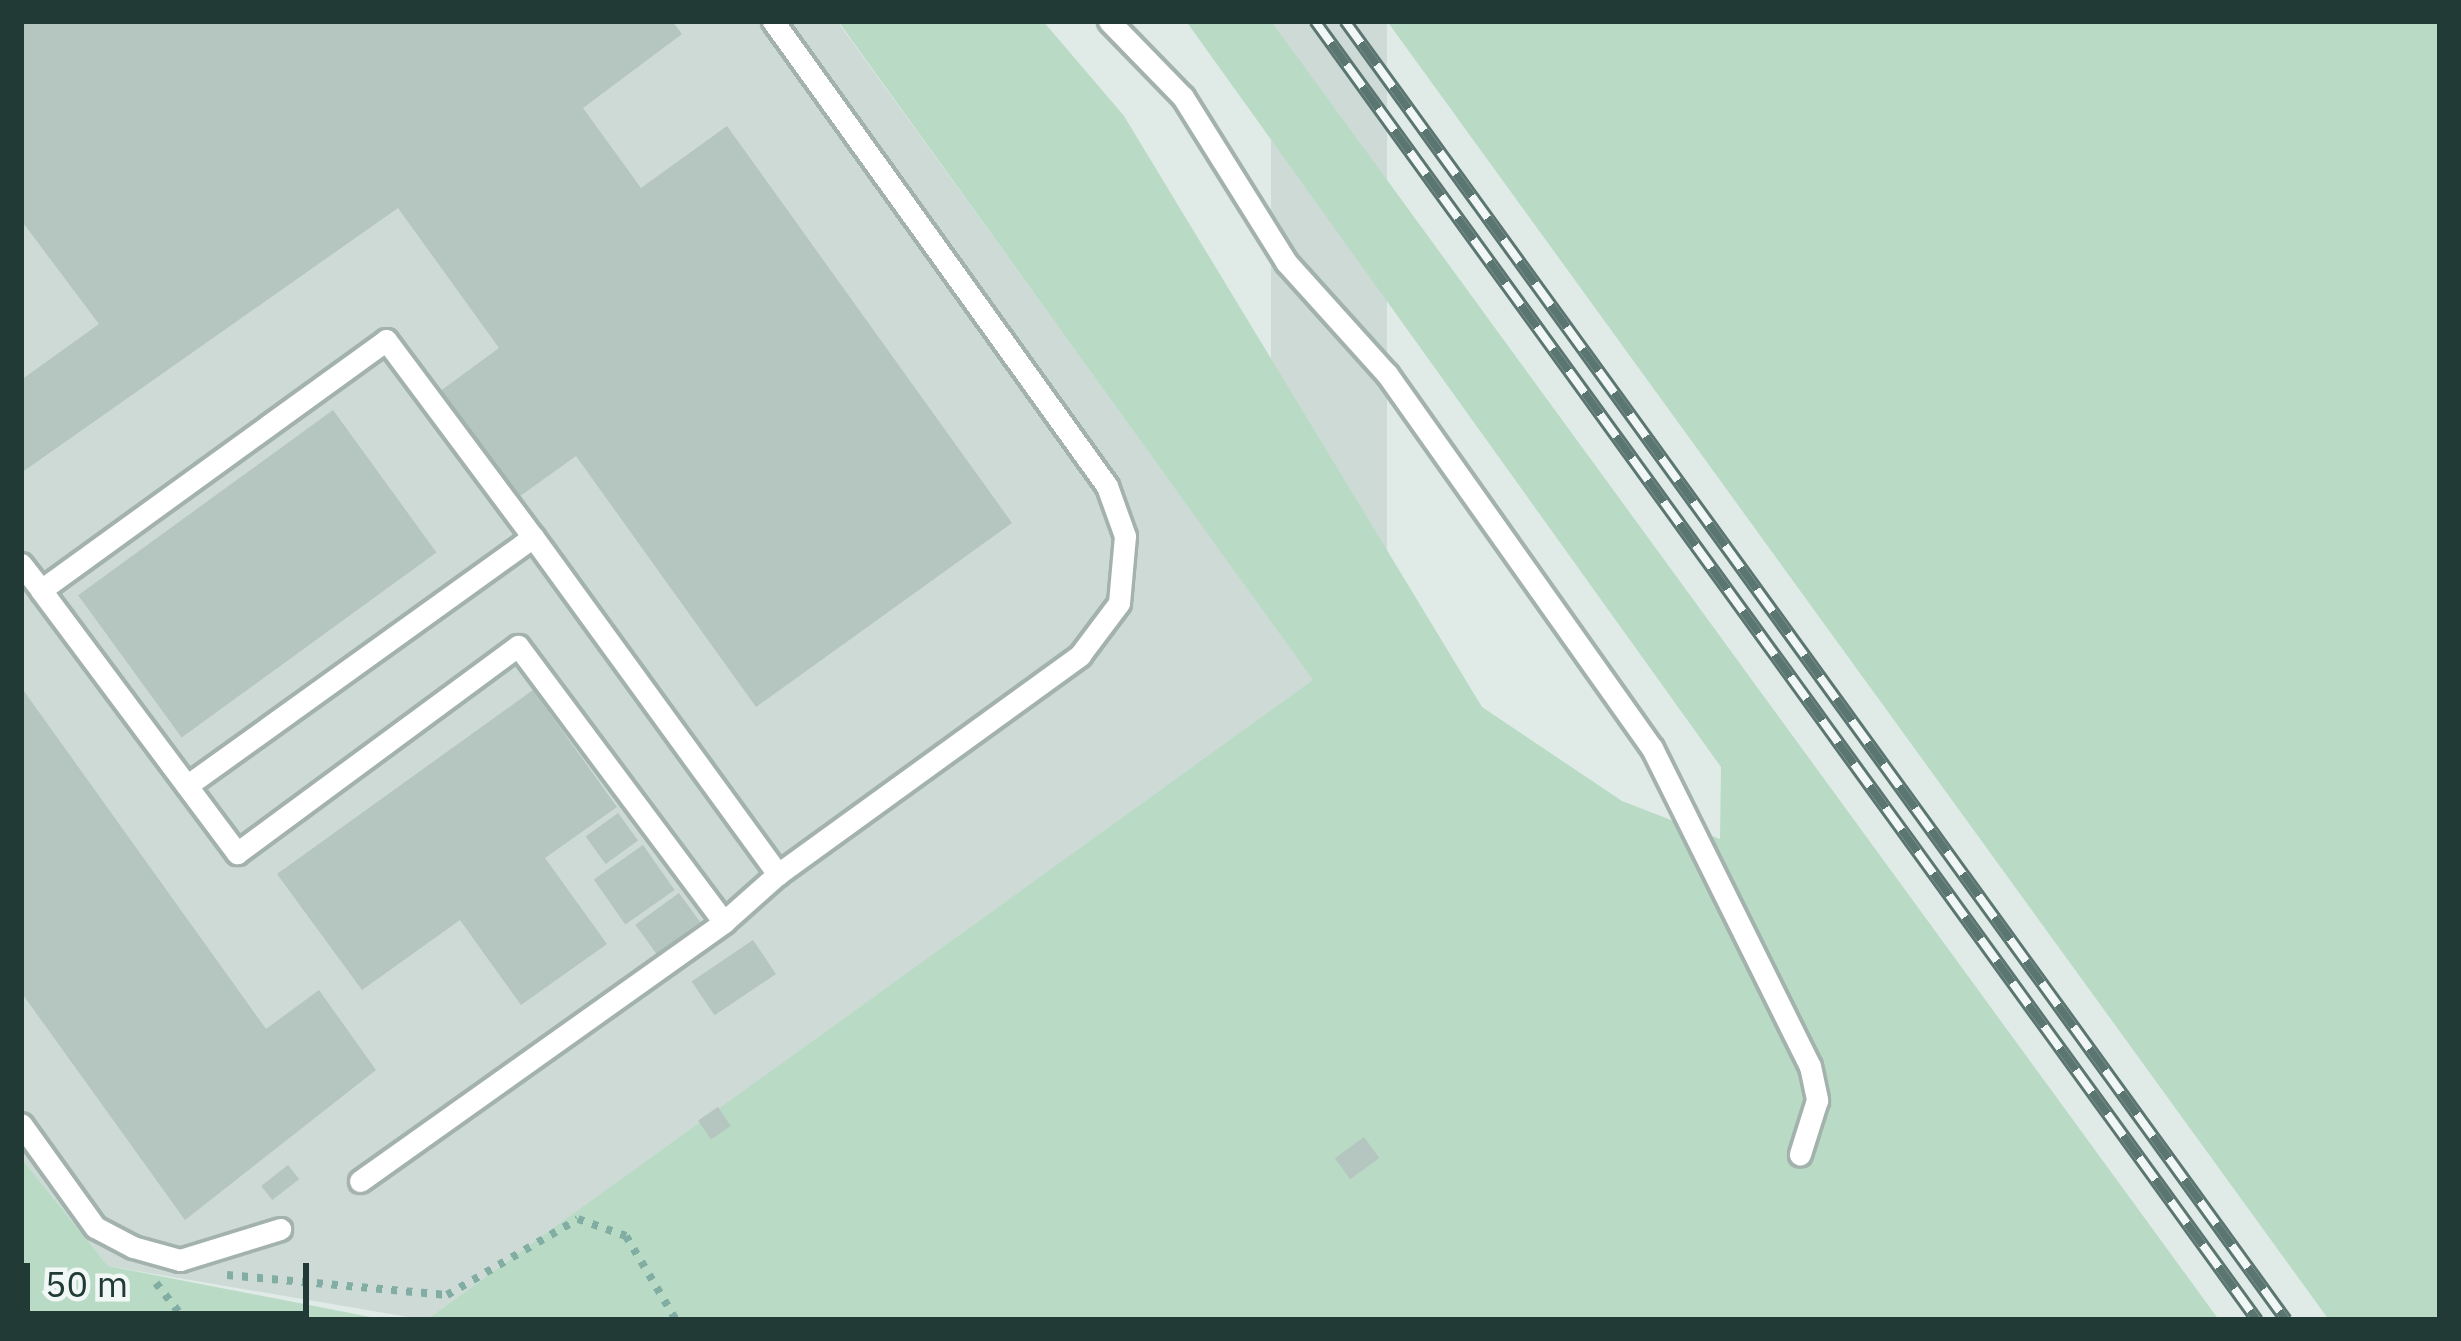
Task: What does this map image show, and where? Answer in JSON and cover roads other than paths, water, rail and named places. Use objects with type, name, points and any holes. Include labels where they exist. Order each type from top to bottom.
[{"type":"lane","points":[[360,1181],[724,922],[778,874],[1080,655],[1118,603],[1126,536],[1087,456],[773,21]]},
{"type":"lane","points":[[1109,21],[1183,97],[1286,262],[1387,374],[1652,748],[1810,1066],[1817,1100],[1800,1154]]},
{"type":"lane","points":[[41,590],[386,340],[778,874]]},
{"type":"lane","points":[[187,786],[533,537]]},
{"type":"lane","points":[[21,564],[237,853],[518,646],[724,922]]},
{"type":"lane","points":[[21,1124],[95,1227],[180,1260],[280,1229]]},
{"type":"railway","points":[[1315,21],[2257,1320]]},
{"type":"railway","points":[[1345,21],[2286,1320]]}]
